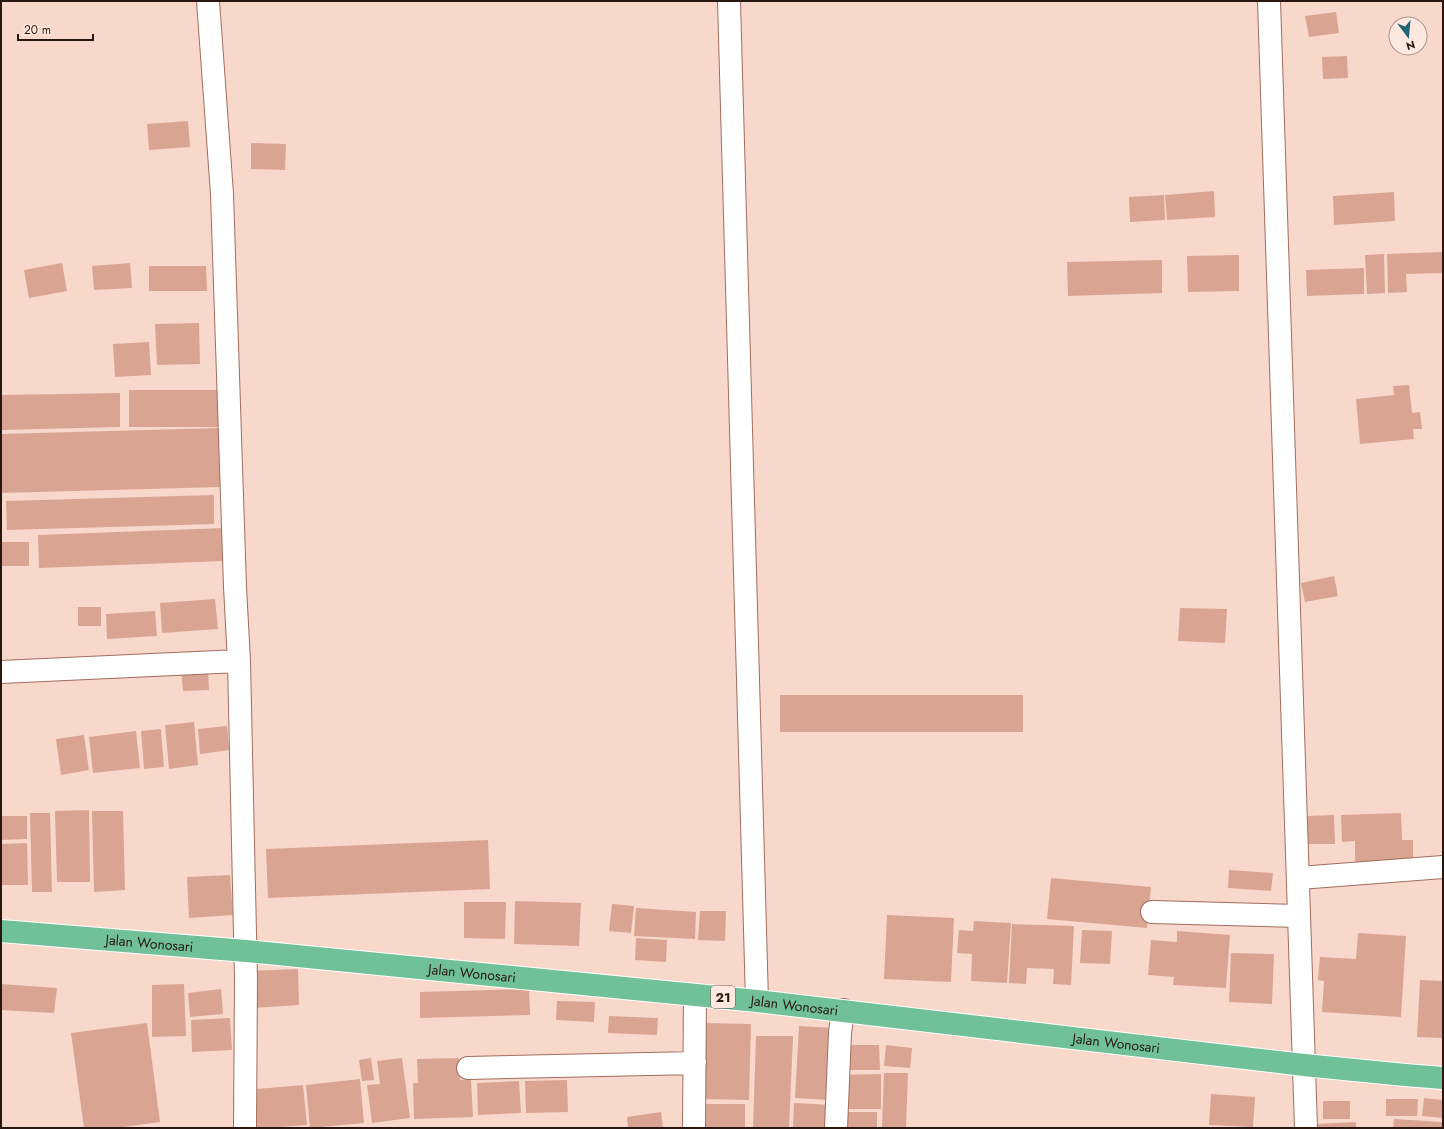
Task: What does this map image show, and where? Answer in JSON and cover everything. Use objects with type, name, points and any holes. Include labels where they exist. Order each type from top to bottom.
[{"type":"highway","name":"Jalan Wonosari","points":[[1,931],[246,951],[757,1000],[1304,1065],[1443,1078]]},
{"type":"street","points":[[208,1],[222,194],[234,571],[239,661],[246,951],[245,1128]]},
{"type":"street","points":[[729,1],[757,1000]]},
{"type":"street","points":[[1269,1],[1299,878],[1306,1128]]},
{"type":"street","points":[[1,672],[239,661]]},
{"type":"street","points":[[1299,878],[1443,867]]},
{"type":"street","points":[[1152,912],[1299,916]]},
{"type":"street","points":[[694,1128],[695,995]]},
{"type":"street","points":[[836,1128],[840,1033],[843,1010]]},
{"type":"street","points":[[468,1068],[695,1063]]},
{"type":"building","points":[[1336,12],[1339,33],[1309,37],[1305,16]]},
{"type":"building","points":[[1347,56],[1348,78],[1323,79],[1322,57]]},
{"type":"building","points":[[188,121],[190,147],[149,150],[147,124]]},
{"type":"building","points":[[251,143],[286,144],[285,170],[251,169]]},
{"type":"building","points":[[1214,191],[1215,217],[1167,220],[1165,195]]},
{"type":"building","points":[[1394,192],[1395,221],[1334,225],[1333,196]]},
{"type":"building","points":[[1164,195],[1165,220],[1130,222],[1129,197]]},
{"type":"building","points":[[1442,252],[1443,273],[1406,274],[1407,292],[1388,293],[1387,254]]},
{"type":"building","points":[[1384,254],[1385,293],[1367,294],[1365,255]]},
{"type":"building","points":[[1239,255],[1239,291],[1188,292],[1187,256]]},
{"type":"building","points":[[1162,260],[1162,293],[1068,296],[1067,262]]},
{"type":"building","points":[[62,263],[67,291],[29,298],[24,270]]},
{"type":"building","points":[[130,263],[132,288],[94,290],[92,266]]},
{"type":"building","points":[[149,266],[206,266],[207,291],[149,291]]},
{"type":"building","points":[[1364,268],[1364,294],[1307,296],[1306,270]]},
{"type":"building","points":[[199,323],[200,364],[157,365],[155,324]]},
{"type":"building","points":[[149,342],[151,375],[115,377],[113,344]]},
{"type":"building","points":[[1409,385],[1412,413],[1420,412],[1422,429],[1413,429],[1414,439],[1360,444],[1356,399],[1394,395],[1393,386]]},
{"type":"building","points":[[129,390],[221,390],[221,427],[129,427]]},
{"type":"building","points":[[120,393],[120,427],[1,430],[1,395]]},
{"type":"building","points":[[219,428],[220,487],[1,493],[1,434]]},
{"type":"building","points":[[214,495],[214,524],[7,530],[6,501]]},
{"type":"building","points":[[224,528],[225,561],[39,568],[38,535]]},
{"type":"building","points":[[1,542],[29,542],[29,566],[1,566]]},
{"type":"building","points":[[1334,576],[1338,596],[1305,602],[1301,583]]},
{"type":"building","points":[[215,599],[218,629],[162,633],[160,603]]},
{"type":"building","points":[[78,607],[101,607],[101,626],[78,626]]},
{"type":"building","points":[[1180,608],[1227,609],[1225,643],[1178,641]]},
{"type":"building","points":[[155,611],[157,636],[107,639],[106,614]]},
{"type":"building","points":[[208,668],[209,690],[183,691],[181,670]]},
{"type":"building","points":[[780,695],[1023,695],[1023,732],[780,732]]},
{"type":"building","points":[[194,722],[198,765],[169,769],[165,725]]},
{"type":"building","points":[[227,726],[229,750],[200,754],[198,729]]},
{"type":"building","points":[[161,729],[164,767],[144,769],[141,731]]},
{"type":"building","points":[[136,731],[140,768],[93,773],[89,737]]},
{"type":"building","points":[[84,735],[89,770],[61,775],[56,739]]},
{"type":"building","points":[[89,810],[90,882],[57,882],[55,811]]},
{"type":"building","points":[[92,811],[123,811],[125,890],[94,892]]},
{"type":"building","points":[[30,813],[50,813],[52,892],[32,892]]},
{"type":"building","points":[[1401,813],[1402,840],[1413,840],[1413,862],[1355,864],[1355,841],[1342,842],[1341,815]]},
{"type":"building","points":[[1334,815],[1335,844],[1308,844],[1308,816]]},
{"type":"building","points":[[1,816],[27,816],[27,839],[1,840]]},
{"type":"building","points":[[488,840],[490,889],[268,898],[266,849]]},
{"type":"building","points":[[27,843],[28,885],[1,885],[1,844]]},
{"type":"building","points":[[1229,870],[1273,873],[1271,891],[1228,888]]},
{"type":"building","points":[[230,875],[233,915],[189,918],[187,877]]},
{"type":"building","points":[[1051,878],[1151,887],[1147,928],[1047,919]]},
{"type":"building","points":[[515,901],[581,903],[579,946],[514,944]]},
{"type":"building","points":[[464,902],[506,902],[505,939],[464,938]]},
{"type":"building","points":[[612,904],[634,906],[631,933],[609,931]]},
{"type":"building","points":[[636,908],[696,912],[695,939],[634,936]]},
{"type":"building","points":[[700,911],[726,911],[725,941],[698,940]]},
{"type":"building","points":[[887,915],[954,918],[951,982],[884,979]]},
{"type":"building","points":[[974,921],[1011,923],[1007,983],[971,981],[972,954],[957,953],[959,930],[973,931]]},
{"type":"building","points":[[1012,924],[1074,926],[1071,985],[1053,984],[1054,969],[1027,968],[1026,984],[1009,983]]},
{"type":"building","points":[[1082,930],[1112,931],[1110,964],[1080,963]]},
{"type":"building","points":[[1177,931],[1230,935],[1226,988],[1173,985],[1174,977],[1148,975],[1151,940],[1177,942]]},
{"type":"building","points":[[1358,933],[1406,936],[1401,1017],[1322,1012],[1324,981],[1318,980],[1320,957],[1356,959]]},
{"type":"building","points":[[636,938],[667,940],[666,962],[635,960]]},
{"type":"building","points":[[1231,953],[1274,954],[1272,1004],[1229,1002]]},
{"type":"building","points":[[298,969],[299,1005],[253,1008],[251,971]]},
{"type":"building","points":[[1420,980],[1443,981],[1443,1038],[1417,1037]]},
{"type":"building","points":[[1,984],[57,988],[54,1013],[1,1010]]},
{"type":"building","points":[[184,984],[186,1036],[152,1037],[152,985]]},
{"type":"building","points":[[221,989],[223,1014],[190,1017],[188,993]]},
{"type":"building","points":[[529,989],[530,1015],[420,1018],[420,992]]},
{"type":"building","points":[[557,1001],[595,1002],[594,1022],[556,1020]]},
{"type":"building","points":[[609,1016],[658,1018],[657,1035],[608,1033]]},
{"type":"building","points":[[230,1018],[232,1050],[192,1052],[191,1020]]},
{"type":"building","points":[[147,1023],[160,1122],[116,1128],[84,1128],[71,1033]]},
{"type":"building","points":[[706,1023],[751,1024],[749,1100],[704,1099]]},
{"type":"building","points":[[799,1026],[834,1028],[830,1100],[795,1098]]},
{"type":"building","points":[[756,1036],[793,1036],[789,1128],[753,1128]]},
{"type":"building","points":[[844,1045],[879,1045],[880,1070],[844,1070]]},
{"type":"building","points":[[886,1045],[912,1048],[910,1068],[884,1066]]},
{"type":"building","points":[[371,1058],[374,1080],[362,1081],[359,1060]]},
{"type":"building","points":[[402,1058],[410,1118],[372,1123],[367,1085],[380,1084],[377,1061]]},
{"type":"building","points":[[459,1058],[460,1080],[471,1080],[473,1117],[414,1119],[413,1083],[418,1083],[417,1059]]},
{"type":"building","points":[[884,1073],[908,1073],[906,1128],[882,1128]]},
{"type":"building","points":[[881,1074],[881,1109],[840,1109],[840,1075]]},
{"type":"building","points":[[360,1079],[364,1123],[310,1128],[306,1085]]},
{"type":"building","points":[[567,1080],[568,1112],[526,1113],[525,1081]]},
{"type":"building","points":[[519,1081],[521,1113],[478,1115],[477,1083]]},
{"type":"building","points":[[303,1085],[307,1125],[249,1128],[246,1090]]},
{"type":"building","points":[[1211,1094],[1255,1097],[1253,1127],[1209,1125]]},
{"type":"building","points":[[1424,1098],[1443,1100],[1443,1118],[1422,1116]]},
{"type":"building","points":[[1386,1099],[1418,1099],[1417,1116],[1386,1116]]},
{"type":"building","points":[[1323,1101],[1350,1101],[1350,1119],[1323,1119]]},
{"type":"building","points":[[794,1103],[831,1105],[829,1128],[793,1128]]},
{"type":"building","points":[[702,1104],[745,1104],[745,1128],[702,1128]]},
{"type":"building","points":[[661,1112],[663,1128],[628,1128],[627,1117]]},
{"type":"building","points":[[842,1112],[877,1112],[877,1128],[842,1128]]},
{"type":"building","points":[[1394,1119],[1443,1122],[1443,1128],[1393,1128]]},
{"type":"building","points":[[1356,1122],[1356,1128],[1316,1128],[1316,1124]]}]
